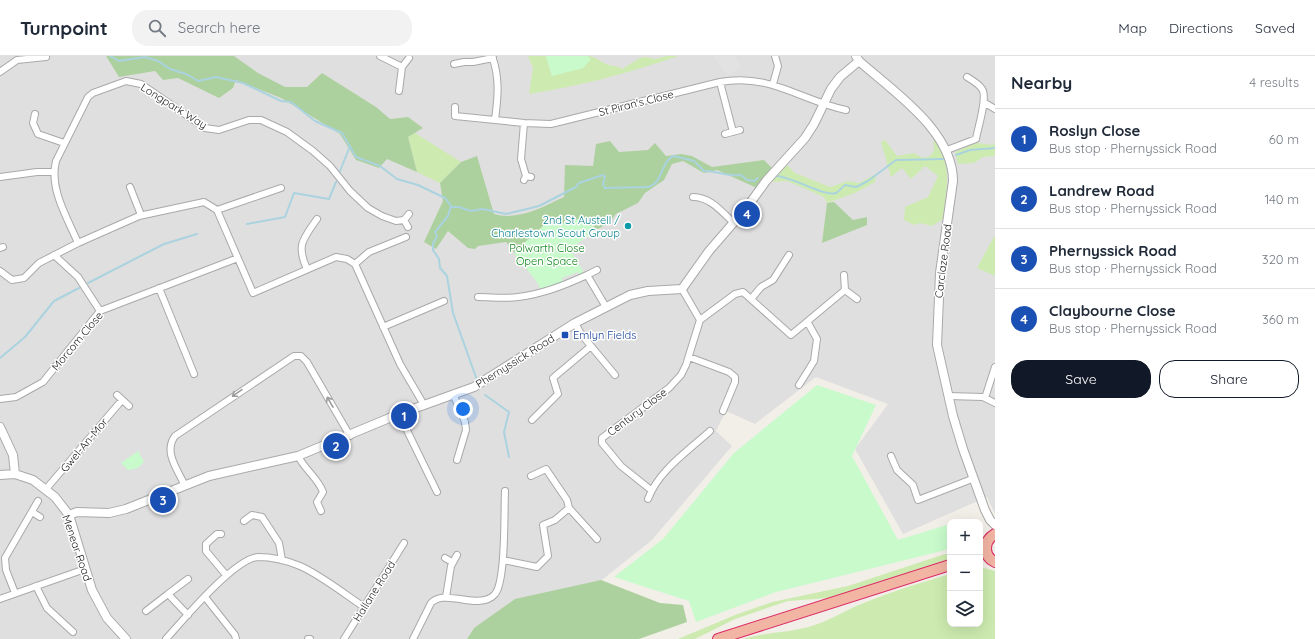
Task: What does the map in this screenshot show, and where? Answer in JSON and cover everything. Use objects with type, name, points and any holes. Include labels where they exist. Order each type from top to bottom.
[{"type":"highway","points":[[988,542],[987,554],[994,562]]},
{"type":"highway","points":[[983,560],[994,562]]},
{"type":"highway","points":[[718,639],[947,566]]},
{"type":"street","points":[[380,56],[402,67]]},
{"type":"street","points":[[773,84],[778,66],[775,56]]},
{"type":"street","points":[[0,72],[17,60],[46,57]]},
{"type":"street","points":[[454,64],[473,62],[493,57],[498,72],[499,89],[495,120]]},
{"type":"street","points":[[399,91],[402,67],[409,58]]},
{"type":"street","points":[[845,290],[791,336],[743,292],[735,294],[700,320],[682,288],[709,251],[748,206],[766,181],[805,138],[814,124],[823,103],[840,77],[858,59]]},
{"type":"street","name":"Carclaze Road","points":[[858,59],[938,134],[947,150],[953,171],[953,181],[940,273],[937,345],[948,396],[972,478],[993,523],[988,542]]},
{"type":"street","points":[[947,150],[976,138],[980,114],[985,103],[984,94],[982,88],[967,77]]},
{"type":"street","name":"St Piran's Close","points":[[455,107],[455,116],[524,123],[551,124],[720,82],[756,80],[773,84],[846,110]]},
{"type":"street","name":"Longpark Way","points":[[53,172],[64,143],[84,103],[93,93],[126,81],[142,84],[205,128],[220,130],[249,120],[261,120],[287,132],[330,166],[350,191],[368,208],[389,219],[396,221],[404,220]]},
{"type":"street","points":[[720,82],[733,132]]},
{"type":"street","points":[[985,103],[995,109]]},
{"type":"street","points":[[35,114],[33,123],[38,134],[64,143]]},
{"type":"street","points":[[524,123],[521,159],[527,178]]},
{"type":"street","points":[[725,134],[740,130]]},
{"type":"street","points":[[0,176],[37,172],[53,172],[54,186],[78,243]]},
{"type":"street","points":[[130,187],[142,215]]},
{"type":"street","points":[[217,210],[281,188]]},
{"type":"street","points":[[692,196],[701,197],[713,204],[733,222]]},
{"type":"street","points":[[0,271],[12,280],[24,278],[39,263],[78,243],[142,215],[204,202],[217,210],[253,293],[336,257],[347,259],[355,264],[400,364],[424,405]]},
{"type":"street","points":[[408,227],[404,220],[409,214]]},
{"type":"street","points":[[307,269],[300,249],[302,240],[317,219]]},
{"type":"street","points":[[312,227],[318,231]]},
{"type":"street","points":[[355,264],[369,252],[406,237]]},
{"type":"street","points":[[54,255],[78,277],[100,311]]},
{"type":"street","points":[[751,299],[761,287],[772,280],[789,255]]},
{"type":"street","name":"Morcom Close","points":[[0,400],[16,397],[43,382],[100,311],[238,258]]},
{"type":"street","points":[[478,297],[517,297],[532,295],[562,286],[597,270]]},
{"type":"street","points":[[587,275],[606,307]]},
{"type":"street","points":[[844,275],[845,290],[857,299]]},
{"type":"street","points":[[159,288],[194,374]]},
{"type":"street","name":"Phernyssick Road","points":[[69,515],[77,512],[109,513],[126,509],[214,475],[298,456],[350,436],[400,414],[454,396],[474,387],[575,323],[630,295],[648,291],[682,288]]},
{"type":"street","points":[[383,327],[444,301]]},
{"type":"street","name":"Century Close","points":[[651,490],[621,466],[602,443],[602,438],[672,385],[681,375],[689,357],[700,320]]},
{"type":"street","points":[[575,323],[581,334],[615,375]]},
{"type":"street","points":[[799,385],[814,361],[817,339],[808,323]]},
{"type":"street","points":[[532,420],[558,394],[553,378],[592,346]]},
{"type":"street","points":[[185,486],[170,452],[170,443],[175,436],[294,356],[301,356],[307,362],[350,436]]},
{"type":"street","points":[[689,357],[729,372],[735,377],[735,382],[722,411]]},
{"type":"street","points":[[985,398],[995,367]]},
{"type":"street","points":[[454,396],[465,422],[466,430],[457,460]]},
{"type":"street","points":[[948,396],[985,398],[995,403]]},
{"type":"street","name":"Gwel-An-Mor","points":[[46,489],[119,398],[128,406]]},
{"type":"street","points":[[400,414],[437,492]]},
{"type":"street","points":[[0,427],[13,455],[14,474],[0,475]]},
{"type":"street","points":[[648,500],[651,490],[675,462],[710,431]]},
{"type":"street","points":[[298,456],[302,464],[320,484],[323,492],[317,502],[320,511]]},
{"type":"street","points":[[891,456],[898,470],[913,485],[918,500],[972,478]]},
{"type":"street","points":[[531,476],[546,469],[567,500],[569,508],[597,539]]},
{"type":"street","name":"Menear Road","points":[[14,474],[33,480],[46,489],[69,515],[92,590],[107,618],[126,639]]},
{"type":"street","points":[[413,639],[431,603],[435,599],[446,597],[476,601],[489,599],[495,594],[498,587],[503,560],[505,491]]},
{"type":"street","points":[[15,593],[6,570],[5,558],[38,501]]},
{"type":"street","points":[[503,560],[537,567],[548,556],[543,525],[556,520],[569,508]]},
{"type":"street","points":[[32,512],[40,517]]},
{"type":"street","points":[[244,521],[252,515],[262,517],[279,543],[282,560]]},
{"type":"street","points":[[221,534],[217,534],[206,544],[206,551],[226,575]]},
{"type":"street","name":"Hallane Road","points":[[344,639],[404,543]]},
{"type":"street","points":[[446,597],[447,579],[452,562],[457,555]]},
{"type":"street","points":[[166,639],[226,575],[240,564],[257,557],[282,560],[301,566],[364,607]]},
{"type":"street","points":[[444,558],[452,562]]},
{"type":"street","points":[[0,599],[85,569]]},
{"type":"street","points":[[146,611],[188,579]]},
{"type":"street","points":[[36,586],[47,608],[73,632]]},
{"type":"street","points":[[168,594],[188,615]]},
{"type":"street","points":[[206,597],[235,635],[236,639]]},
{"type":"shaded area","points":[[0,56],[995,56],[995,514],[987,497],[903,534],[855,449],[888,404],[816,377],[755,424],[726,411],[716,431],[732,446],[652,540],[598,583],[474,628],[467,639],[0,639]]},
{"type":"shaded area","points":[[714,56],[734,56],[741,67],[727,76]]},
{"type":"green space","points":[[106,56],[234,56],[258,73],[285,87],[307,87],[322,73],[376,107],[390,119],[408,117],[423,128],[408,137],[417,172],[387,159],[379,168],[356,160],[340,134],[281,98],[236,80],[233,88],[219,98],[178,78],[163,80],[155,71],[119,77]]},
{"type":"green space","points":[[528,56],[546,56],[552,76],[590,60],[587,56],[622,69],[640,58],[645,57],[655,59],[667,56],[678,56],[604,78],[529,94],[533,68]]},
{"type":"green space","points":[[546,56],[587,56],[591,59],[583,68],[552,76]]},
{"type":"green space","points":[[415,133],[461,162],[440,183],[417,172],[408,137]]},
{"type":"green space","points":[[933,134],[944,156],[946,166],[947,185],[943,219],[932,226],[920,223],[914,225],[904,220],[905,207],[928,197],[938,176],[925,166],[911,179],[902,168],[891,177],[881,142],[885,140],[897,156],[914,153],[923,158],[930,156],[934,151]]},
{"type":"green space","points":[[610,141],[619,152],[648,150],[655,143],[666,156],[681,154],[692,156],[712,167],[764,160],[774,170],[757,188],[717,170],[704,173],[683,161],[672,164],[664,180],[645,193],[638,203],[616,214],[609,223],[596,230],[592,223],[568,222],[564,224],[528,271],[506,242],[478,246],[475,249],[468,248],[448,231],[436,249],[424,242],[443,201],[440,183],[461,162],[477,156],[494,214],[512,216],[530,212],[564,197],[565,165],[593,166],[596,144]]},
{"type":"green space","points":[[995,142],[995,156],[983,157],[974,163],[958,164],[955,152],[976,143],[993,145]]},
{"type":"green space","points":[[787,165],[795,173],[830,187],[848,181],[859,183],[876,174],[875,182],[855,193],[827,203],[824,197],[787,181],[772,182]]},
{"type":"green space","points":[[834,202],[853,220],[867,217],[867,225],[822,243],[827,203]]},
{"type":"green space","name":"Polwarth Close Open Space","points":[[555,218],[564,224],[578,219],[582,220],[589,223],[596,230],[570,249],[584,273],[579,275],[578,272],[562,278],[564,283],[541,290],[535,279],[520,262],[514,252],[543,226]]},
{"type":"green space","points":[[995,235],[995,276],[977,268]]},
{"type":"green space","points":[[817,385],[876,405],[852,456],[898,540],[947,525],[947,550],[776,592],[696,622],[689,601],[614,577],[663,539],[734,453]]},
{"type":"green space","points":[[138,451],[144,462],[138,468],[128,470],[121,463]]},
{"type":"green space","points":[[947,554],[947,560],[829,598],[788,601],[735,619],[695,639],[678,639],[735,615],[772,602],[848,586]]},
{"type":"green space","points":[[983,568],[995,571],[995,639],[743,639],[812,626],[854,607],[914,585],[947,575],[947,627],[983,627]]},
{"type":"green space","points":[[601,580],[660,603],[683,605],[687,622],[639,639],[467,639],[474,628],[515,599]]},
{"type":"waterway","points":[[110,56],[119,61],[145,57],[158,61],[170,69],[186,74],[198,81],[216,77],[243,83],[281,101],[291,102],[315,121],[342,133],[356,157],[380,166],[397,179],[418,185],[445,198],[452,207],[459,207],[471,211],[483,209],[506,214],[539,206],[576,187],[579,183],[603,175],[605,177],[603,184],[605,188],[648,187],[657,181],[666,162],[674,156],[694,161],[704,171],[741,175],[747,180],[754,181],[758,178]]},
{"type":"waterway","points":[[340,171],[350,146]]},
{"type":"waterway","points":[[956,155],[970,150],[995,148]]},
{"type":"waterway","points":[[776,176],[790,179],[824,192],[836,193],[845,185],[856,187],[868,181],[896,160],[943,159]]},
{"type":"waterway","points":[[247,224],[285,217],[294,193],[329,199],[336,182]]},
{"type":"waterway","points":[[451,206],[448,216],[435,232],[437,237],[433,243],[433,250],[439,259],[440,268],[447,276],[453,313],[477,380]]},
{"type":"waterway","points":[[88,283],[164,244],[197,234]]},
{"type":"waterway","points":[[0,358],[25,337],[54,301],[79,288]]},
{"type":"waterway","points":[[485,395],[509,412],[504,432],[509,457]]},
{"type":"place","name":"Claybourne Close","points":[[747,214]]},
{"type":"place","name":"2nd St Austell / Charlestown Scout Group","points":[[628,226]]},
{"type":"place","name":"Emlyn Fields","points":[[565,335]]},
{"type":"place","name":"Roslyn Close","points":[[404,416]]},
{"type":"place","name":"Landrew Road","points":[[336,446]]},
{"type":"place","name":"Phernyssick Road","points":[[163,500]]}]
